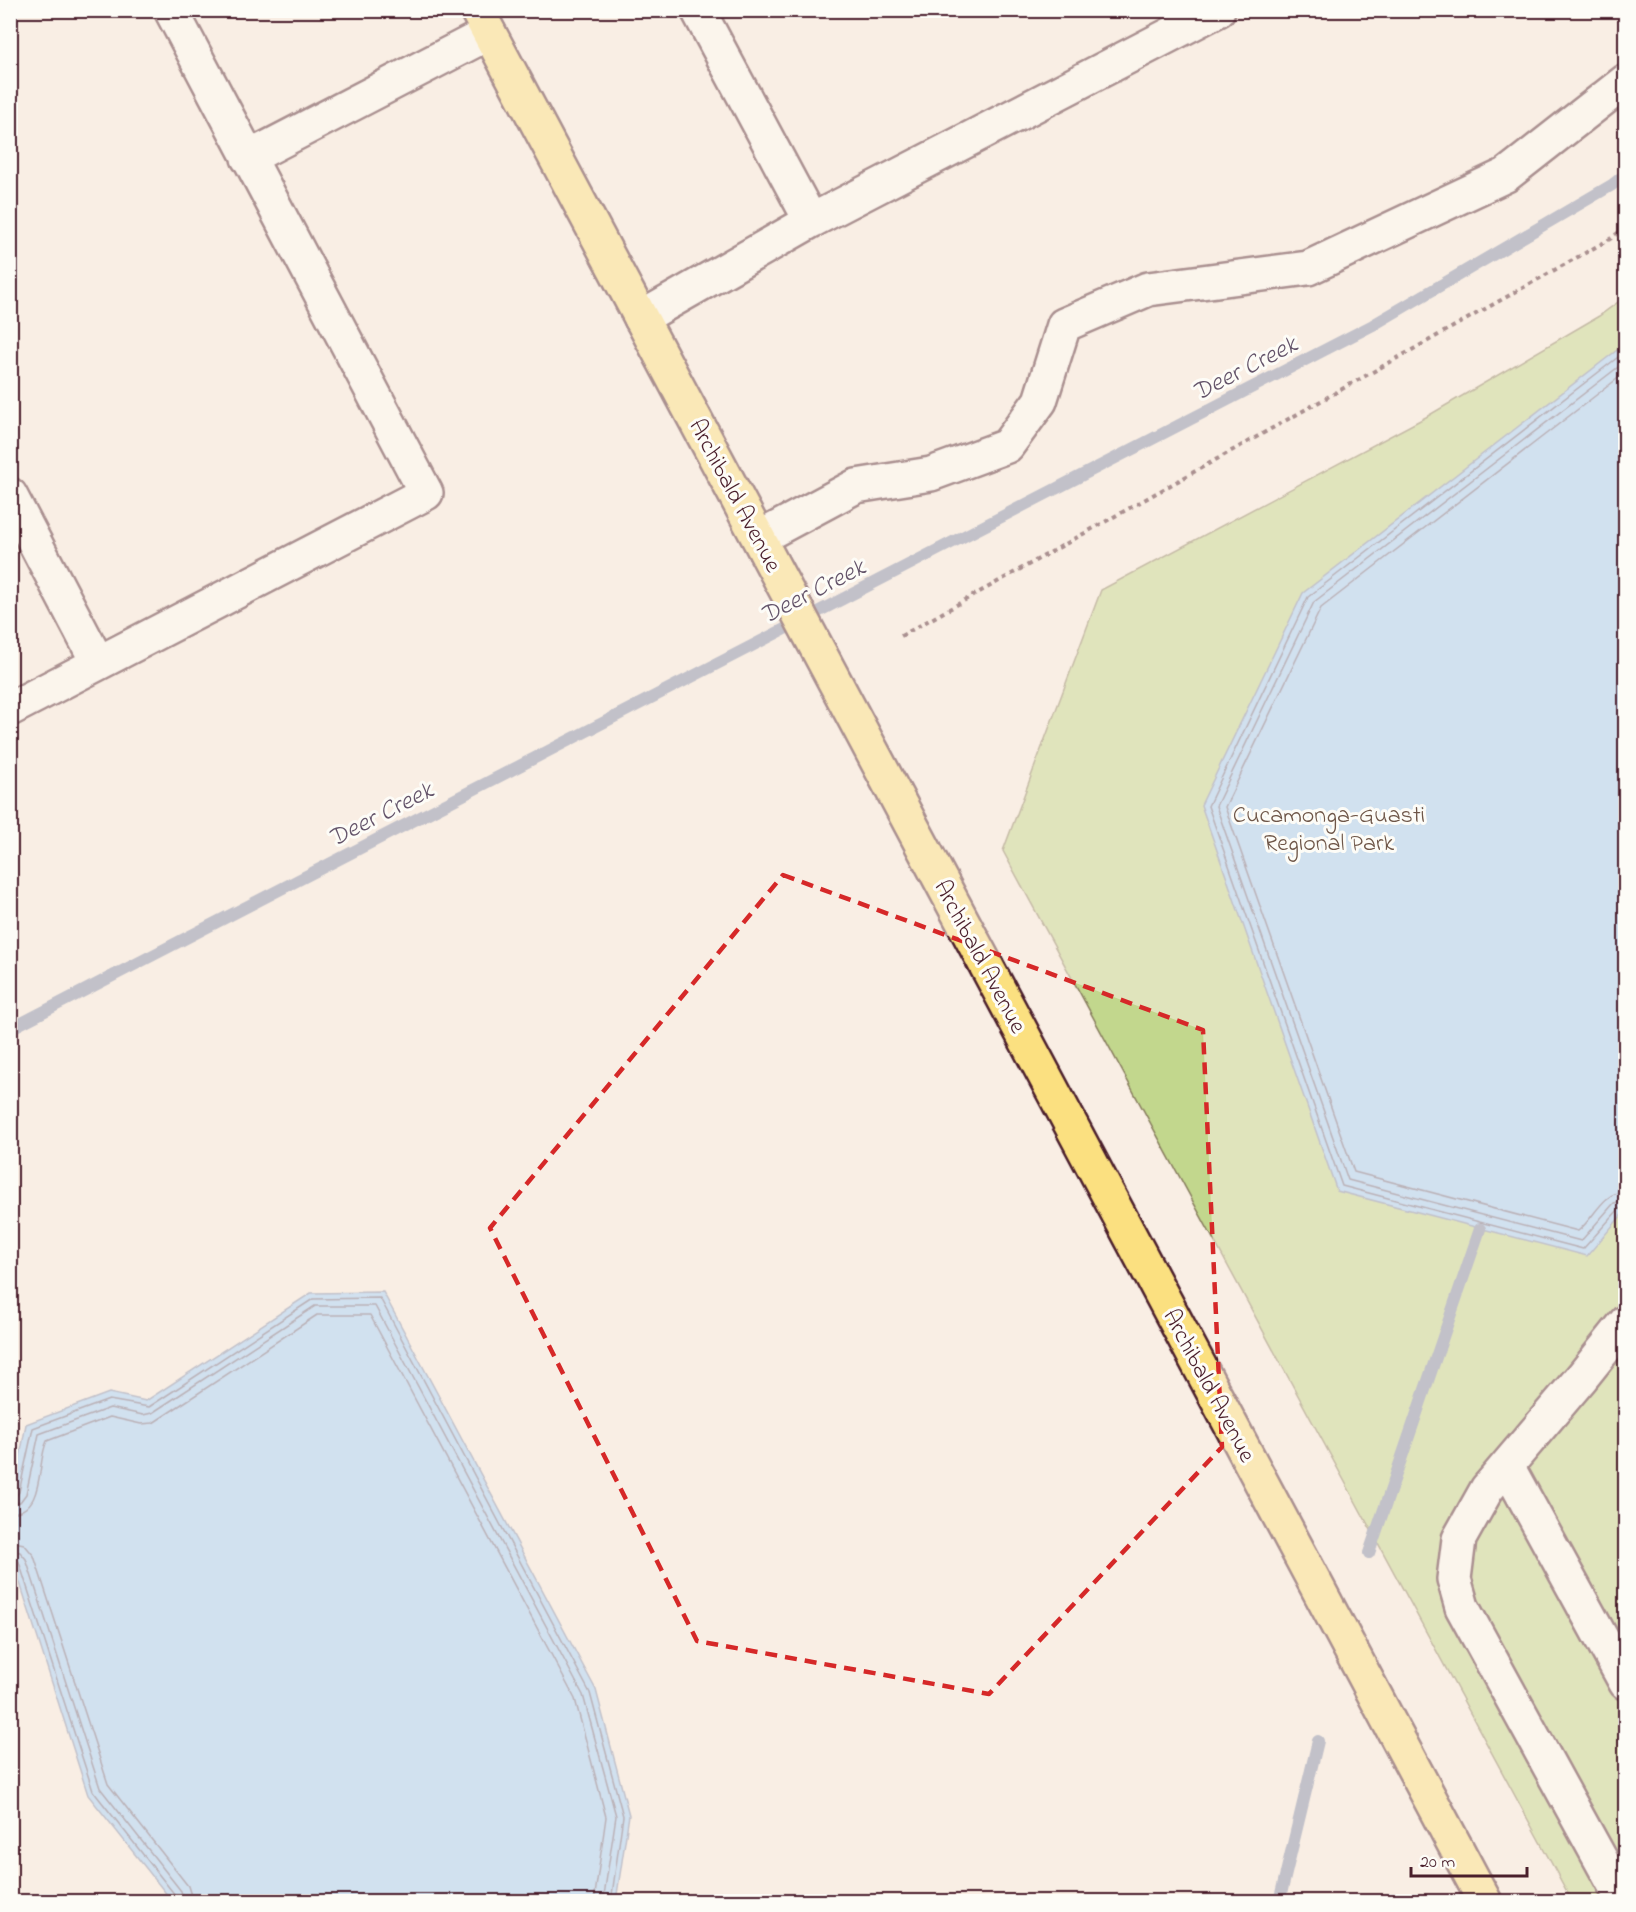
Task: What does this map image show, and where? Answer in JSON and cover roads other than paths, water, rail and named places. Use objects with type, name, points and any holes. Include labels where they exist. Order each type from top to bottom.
[{"type":"main road","name":"Archibald Avenue","points":[[483,22],[1485,1902]]},
{"type":"lane","points":[[10,709],[426,494],[171,10]]},
{"type":"lane","points":[[698,10],[811,221]]},
{"type":"lane","points":[[641,318],[811,221],[1218,10]]},
{"type":"lane","points":[[248,158],[483,22]]},
{"type":"lane","points":[[759,538],[856,486],[931,474],[1007,446],[1040,401],[1065,325],[1149,289],[1308,268],[1506,174],[1626,81]]},
{"type":"lane","points":[[10,495],[98,663]]},
{"type":"lane","points":[[1624,1902],[1461,1607],[1454,1579],[1459,1539],[1497,1477],[1626,1322]]},
{"type":"lane","points":[[1497,1477],[1626,1683]]},
{"type":"water","points":[[1625,344],[1626,1210],[1587,1256],[1337,1191],[1201,805],[1303,593]]},
{"type":"water","points":[[383,1292],[596,1690],[629,1815],[616,1901],[172,1901],[88,1795],[11,1555],[11,1505],[26,1424],[109,1393],[146,1401],[311,1293]]},
{"type":"waterway","name":"Deer Creek","points":[[10,1029],[1373,325],[1612,185],[1626,174]]},
{"type":"waterway","points":[[1369,1553],[1480,1229]]},
{"type":"waterway","points":[[1279,1902],[1318,1741]]},
{"type":"park label","name":"Cucamonga-Guasti Regional Park","points":[[1329,828]]}]
